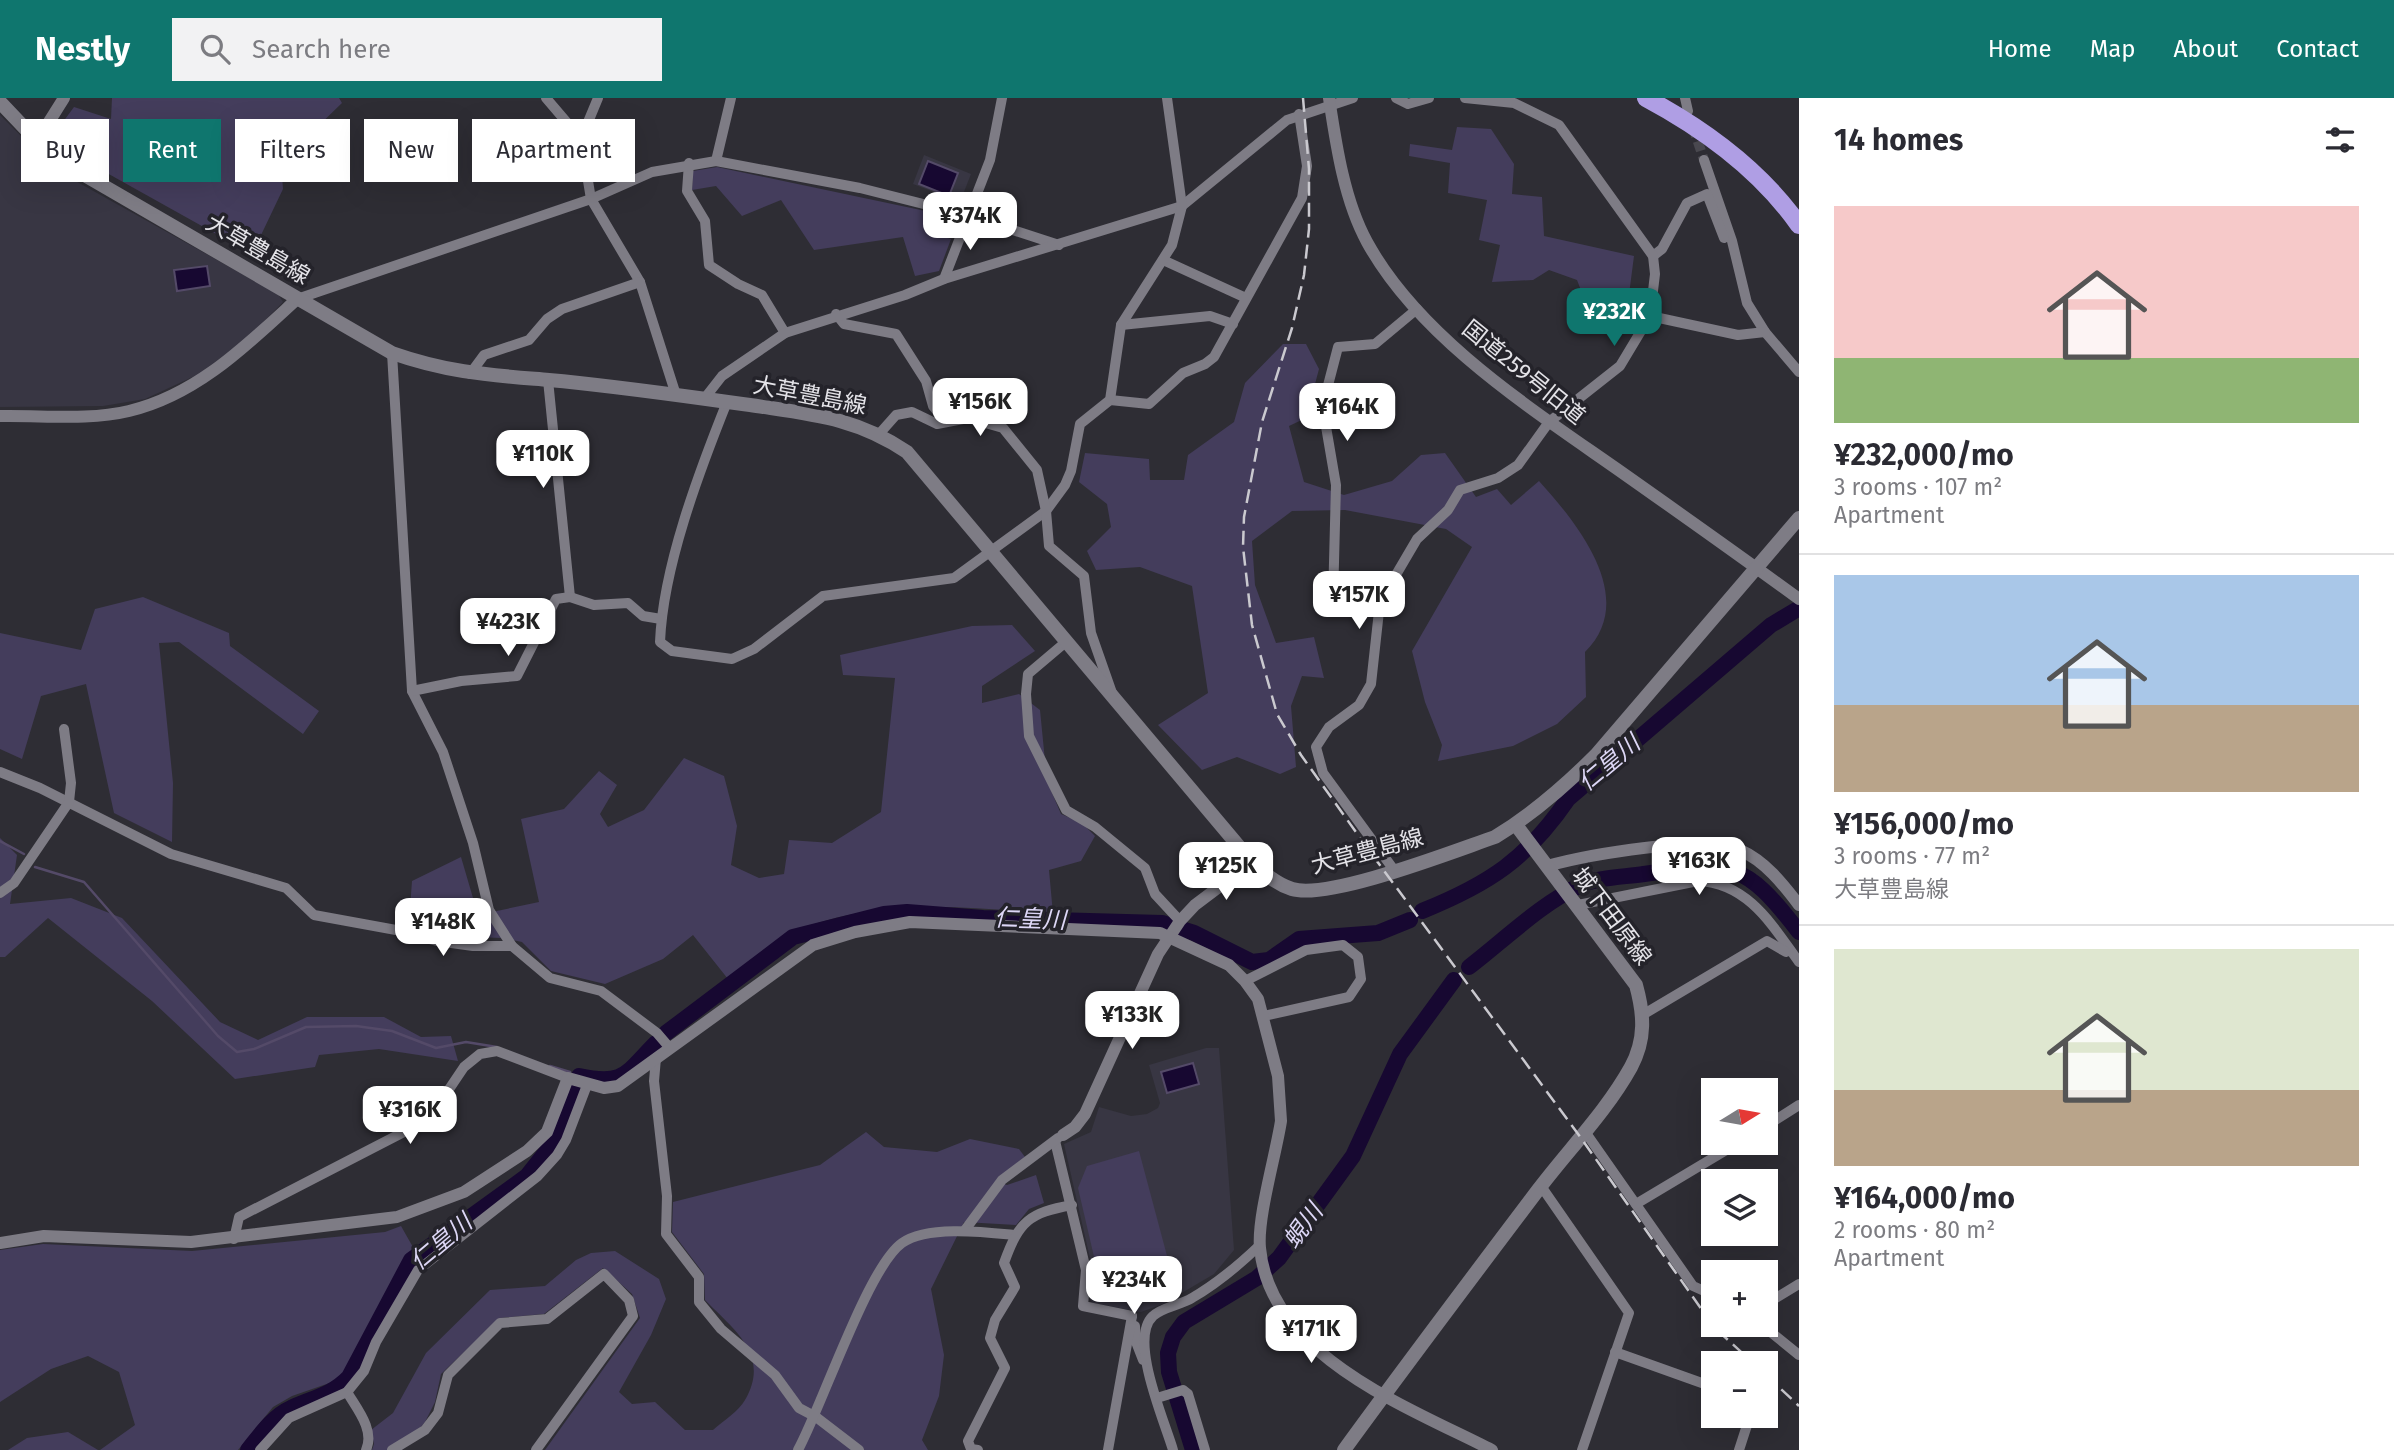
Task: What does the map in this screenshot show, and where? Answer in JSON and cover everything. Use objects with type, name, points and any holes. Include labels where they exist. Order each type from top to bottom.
[{"type":"highway","points":[[1646,98],[1679,116],[1750,170],[1799,225]]},
{"type":"main road","name":"大草豊島線","points":[[0,102],[21,124]]},
{"type":"main road","name":"大草豊島線","points":[[97,182],[392,353],[434,368],[727,402],[826,417],[880,433],[906,452],[1252,862],[1268,877],[1292,889],[1308,891],[1394,870],[1520,830]]},
{"type":"main road","points":[[1520,830],[1596,755],[1799,517]]},
{"type":"main road","name":"城下田原線","points":[[1344,1450],[1541,1186],[1586,1133],[1631,1066],[1642,1038],[1644,1014],[1636,985],[1520,830]]},
{"type":"street","points":[[51,119],[64,98]]},
{"type":"street","points":[[546,98],[564,119]]},
{"type":"street","points":[[589,119],[598,98]]},
{"type":"street","points":[[716,161],[731,98]]},
{"type":"street","points":[[944,279],[990,160],[1002,98]]},
{"type":"street","points":[[727,402],[706,454],[671,570],[661,619],[660,642],[672,651],[732,659],[754,649],[823,596],[954,578],[992,552],[1046,511],[1065,485],[1071,471],[1080,424],[1110,400],[1121,325],[1172,245],[1182,206],[1167,98]]},
{"type":"street","points":[[704,399],[722,376],[785,333],[836,314],[905,295],[944,279],[1182,206],[1287,120],[1329,101],[1353,98]]},
{"type":"street","points":[[1396,98],[1408,104],[1429,98]]},
{"type":"street","points":[[1394,870],[1324,773],[1316,747],[1329,727],[1359,705],[1371,684],[1380,602],[1417,539],[1448,510],[1460,490],[1498,478],[1518,465],[1549,422],[1620,366],[1650,316],[1655,274],[1653,256],[1559,125],[1514,103],[1465,98]]},
{"type":"street","points":[[1685,98],[1688,111]]},
{"type":"street","name":"国道259号旧道","points":[[1329,101],[1350,200],[1365,239],[1380,265],[1417,309],[1504,387],[1549,422],[1799,599]]},
{"type":"street","points":[[1110,400],[1149,404],[1183,373],[1205,364],[1214,356],[1302,198],[1307,166],[1299,114]]},
{"type":"street","points":[[1704,160],[1732,241],[1744,293],[1765,332],[1799,372]]},
{"type":"street","points":[[0,416],[105,415],[148,405],[177,393],[229,360],[297,299],[591,199],[652,172],[689,163],[716,161],[860,188],[967,215],[1059,245]]},
{"type":"street","points":[[689,163],[687,191],[705,221],[709,265],[738,285],[762,295],[785,333]]},
{"type":"street","points":[[588,182],[591,199],[640,282],[676,395]]},
{"type":"street","points":[[1653,256],[1662,248],[1687,203],[1707,194],[1724,237],[1732,241]]},
{"type":"street","points":[[1163,260],[1247,298]]},
{"type":"street","points":[[470,374],[484,355],[529,340],[547,319],[562,309],[640,282]]},
{"type":"street","points":[[1380,602],[1333,601],[1336,485],[1324,415],[1325,393],[1339,347],[1375,344],[1417,309]]},
{"type":"street","points":[[836,314],[844,324],[895,334],[926,381],[933,406],[946,422]]},
{"type":"street","points":[[1121,325],[1210,316],[1233,324]]},
{"type":"street","points":[[1650,316],[1738,335],[1765,332]]},
{"type":"street","points":[[392,353],[412,691],[443,752],[473,843],[489,910],[512,946],[550,978],[601,991],[657,1034],[669,1047]]},
{"type":"street","points":[[548,380],[570,597]]},
{"type":"street","points":[[880,433],[896,415],[912,412],[937,424],[968,418],[1003,428],[1037,470],[1046,511],[1049,545],[1064,562],[1084,576],[1091,633],[1113,699]]},
{"type":"street","points":[[412,691],[461,681],[517,676],[556,599],[570,597],[594,605],[628,603],[643,616],[661,619]]},
{"type":"street","points":[[1067,641],[1028,674],[1030,736],[1066,810],[1095,827],[1145,868],[1155,894],[1180,921]]},
{"type":"street","points":[[0,892],[14,883],[69,802],[71,783],[64,729]]},
{"type":"street","points":[[0,772],[69,802],[171,854],[286,888],[314,915],[396,930],[437,941],[512,946]]},
{"type":"street","points":[[1547,866],[1678,845],[1723,844],[1755,859],[1776,877],[1799,905]]},
{"type":"street","points":[[965,1230],[1002,1180],[1075,1127],[1085,1114],[1158,954],[1169,937],[1195,905],[1252,862]]},
{"type":"street","points":[[1578,905],[1698,881],[1715,882],[1734,888],[1750,900],[1799,962]]},
{"type":"street","points":[[234,1239],[239,1217],[429,1119],[464,1067],[480,1054],[497,1051],[587,1085],[604,1088],[618,1086],[813,945],[855,932],[910,922],[1160,933],[1229,965],[1245,981],[1264,1016],[1278,1076],[1281,1121],[1259,1245],[1265,1279],[1275,1299],[1309,1343],[1384,1395],[1492,1450]]},
{"type":"street","points":[[1644,1014],[1767,941],[1776,943],[1799,962]]},
{"type":"street","points":[[1245,981],[1306,950],[1343,945],[1358,957],[1361,979],[1349,997],[1264,1016]]},
{"type":"street","points":[[656,1058],[654,1082],[667,1196],[666,1234],[699,1277],[699,1302],[721,1329],[775,1375],[799,1408],[816,1417],[859,1450]]},
{"type":"street","points":[[0,1243],[44,1236],[191,1242],[234,1239],[397,1217],[464,1192],[527,1151],[547,1132],[568,1078]]},
{"type":"street","points":[[260,1450],[289,1418],[347,1392],[364,1371],[376,1342],[418,1270],[538,1176],[557,1156],[587,1085]]},
{"type":"street","points":[[1778,1118],[1799,1105]]},
{"type":"street","points":[[1586,1133],[1693,1286],[1701,1290]]},
{"type":"street","points":[[1059,1138],[1086,1270],[1083,1306],[1132,1316]]},
{"type":"street","points":[[1636,1204],[1718,1155]]},
{"type":"street","points":[[1541,1186],[1629,1312],[1582,1450]]},
{"type":"street","points":[[978,1450],[971,1449],[968,1441],[1005,1368],[990,1338],[995,1320],[1015,1287],[1004,1262],[1014,1235],[1039,1211],[1072,1205]]},
{"type":"street","points":[[798,1450],[816,1417],[837,1362],[879,1273],[902,1243],[936,1233],[965,1230],[1014,1235]]},
{"type":"street","points":[[1146,1364],[1147,1326],[1153,1315],[1189,1300],[1226,1277],[1259,1245]]},
{"type":"street","points":[[393,1450],[425,1430],[438,1413],[448,1375],[500,1323],[547,1319],[604,1274],[629,1300],[633,1315],[536,1450]]},
{"type":"street","points":[[1778,1297],[1799,1284]]},
{"type":"street","points":[[1132,1316],[1136,1342],[1146,1364],[1173,1450]]},
{"type":"street","points":[[1108,1450],[1132,1316]]},
{"type":"street","points":[[1777,1337],[1799,1355]]},
{"type":"street","points":[[1615,1352],[1701,1383]]},
{"type":"street","points":[[1157,1398],[1183,1390],[1188,1394],[1205,1450]]},
{"type":"street","points":[[347,1392],[367,1425],[369,1444],[366,1450]]},
{"type":"street","points":[[1739,1450],[1746,1428]]},
{"type":"shaded area","points":[[112,98],[339,98],[342,103],[325,119],[235,119],[235,182],[282,182],[283,189],[252,254],[123,182],[221,182],[221,119],[123,119],[123,182],[109,174],[109,119],[65,119],[74,107],[111,119]]},
{"type":"shaded area","points":[[0,115],[21,136],[21,182],[77,182],[278,294],[283,302],[249,337],[199,374],[145,399],[103,406],[0,407]]},
{"type":"shaded area","points":[[1457,127],[1491,129],[1514,164],[1512,194],[1542,197],[1544,236],[1634,256],[1627,310],[1587,306],[1577,280],[1549,270],[1533,280],[1492,282],[1500,245],[1479,240],[1487,200],[1448,193],[1450,163],[1409,156],[1410,144],[1452,150]]},
{"type":"shaded area","points":[[924,155],[971,174],[960,202],[913,184]]},
{"type":"shaded area","points":[[928,161],[958,173],[949,196],[919,184]]},
{"type":"shaded area","points":[[717,167],[935,213],[931,233],[951,239],[939,271],[915,276],[903,237],[814,250],[781,200],[742,216],[716,186],[692,190],[693,171]]},
{"type":"shaded area","points":[[207,266],[210,286],[177,291],[174,270]]},
{"type":"shaded area","points":[[1283,344],[1306,344],[1319,369],[1306,418],[1289,426],[1304,482],[1344,495],[1392,481],[1421,455],[1445,453],[1476,497],[1497,489],[1511,505],[1539,481],[1570,518],[1597,563],[1604,586],[1606,609],[1600,631],[1585,652],[1586,697],[1557,724],[1513,746],[1438,761],[1442,745],[1425,702],[1412,651],[1472,547],[1446,529],[1345,510],[1292,511],[1252,541],[1255,585],[1276,643],[1314,637],[1324,678],[1302,676],[1291,706],[1296,767],[1280,774],[1237,757],[1202,770],[1158,725],[1208,693],[1192,586],[1140,567],[1096,570],[1087,551],[1111,527],[1107,504],[1079,482],[1085,453],[1149,459],[1150,480],[1184,480],[1188,455],[1234,422],[1245,383]]},
{"type":"shaded area","points":[[143,597],[229,633],[230,646],[319,711],[303,734],[179,642],[159,643],[173,783],[172,842],[114,813],[86,684],[41,696],[22,759],[0,749],[0,633],[81,650],[95,609]]},
{"type":"shaded area","points":[[1012,625],[1035,651],[982,686],[982,703],[1019,694],[1040,710],[1047,781],[1061,814],[1082,823],[1095,836],[1081,861],[1049,870],[1053,914],[954,907],[857,913],[784,936],[728,979],[693,935],[663,959],[605,984],[551,971],[522,942],[503,938],[438,936],[409,922],[412,881],[461,857],[478,915],[539,902],[521,819],[564,809],[599,771],[617,785],[600,814],[608,827],[644,810],[684,758],[724,776],[737,826],[731,865],[759,878],[784,874],[789,840],[832,843],[881,812],[895,678],[843,675],[840,655],[972,626]]},
{"type":"shaded area","points":[[0,838],[17,855],[10,904],[71,898],[122,918],[220,1022],[258,1040],[307,1017],[384,1017],[421,1037],[451,1036],[458,1061],[379,1049],[319,1055],[315,1067],[235,1079],[152,1001],[48,918],[5,957],[0,957]]},
{"type":"shaded area","points":[[1206,1048],[1219,1048],[1234,1250],[1214,1274],[1163,1304],[1141,1312],[1093,1303],[1090,1299],[1092,1267],[1064,1144],[1091,1132],[1099,1107],[1131,1116],[1147,1114],[1158,1108],[1160,1103],[1149,1065]]},
{"type":"shaded area","points":[[1193,1063],[1199,1084],[1167,1093],[1161,1072]]},
{"type":"shaded area","points":[[866,1132],[884,1147],[937,1152],[970,1139],[1019,1149],[1025,1157],[996,1181],[1007,1185],[1036,1175],[1044,1203],[1029,1209],[1016,1225],[964,1222],[931,1289],[944,1355],[939,1396],[922,1440],[928,1450],[545,1450],[640,1318],[632,1294],[603,1268],[544,1314],[500,1318],[441,1374],[435,1402],[425,1422],[402,1450],[372,1450],[374,1444],[371,1430],[393,1413],[426,1353],[490,1290],[545,1286],[576,1260],[591,1253],[615,1251],[659,1279],[666,1299],[651,1335],[619,1392],[632,1404],[655,1402],[685,1430],[713,1430],[745,1400],[752,1384],[754,1370],[746,1344],[705,1300],[704,1274],[672,1232],[673,1202],[820,1165]]},
{"type":"shaded area","points":[[1139,1151],[1174,1282],[1170,1291],[1148,1298],[1102,1291],[1078,1188],[1087,1166]]},
{"type":"shaded area","points":[[401,1226],[414,1249],[341,1379],[292,1396],[273,1407],[238,1450],[100,1450],[135,1425],[119,1372],[88,1356],[51,1369],[0,1402],[0,1250],[43,1244],[192,1251],[385,1232]]},
{"type":"shaded area","points":[[68,1432],[98,1450],[8,1450],[27,1438]]},
{"type":"waterway","name":"仁皇川","points":[[1422,911],[1467,891],[1505,867],[1537,838],[1568,799],[1771,625],[1796,610]]},
{"type":"waterway","points":[[0,841],[24,854]]},
{"type":"waterway","points":[[35,867],[84,882],[218,1036],[237,1052],[254,1049],[306,1027],[356,1026],[392,1031],[436,1048],[466,1042],[497,1047]]},
{"type":"waterway","name":"蜆川","points":[[1469,967],[1538,912],[1581,885],[1604,879],[1697,867],[1733,871],[1748,879],[1764,891],[1799,932]]},
{"type":"waterway","name":"仁皇川","points":[[666,1033],[793,937],[884,914],[907,912],[983,918],[1162,923],[1194,933],[1252,962],[1269,960],[1299,939],[1378,933],[1410,920]]},
{"type":"waterway","name":"蜆川","points":[[1193,1450],[1169,1372],[1168,1353],[1173,1337],[1184,1322],[1257,1278],[1279,1258],[1353,1156],[1400,1054],[1454,980]]},
{"type":"waterway","name":"仁皇川","points":[[579,1076],[594,1079],[616,1078],[631,1069],[656,1043]]},
{"type":"waterway","points":[[550,1066],[570,1072]]},
{"type":"waterway","name":"仁皇川","points":[[248,1450],[278,1416],[329,1392],[349,1377],[411,1260],[527,1176],[554,1142],[576,1088]]},
{"type":"tunnel","points":[[1693,127],[1704,160]]},
{"type":"railway","points":[[1303,98],[1309,169],[1309,229],[1304,275],[1292,328],[1262,422],[1244,517],[1243,547],[1252,625],[1277,714],[1301,755],[1368,849],[1581,1138],[1714,1327],[1740,1351]]},
{"type":"railway","points":[[1778,1386],[1799,1406]]}]
